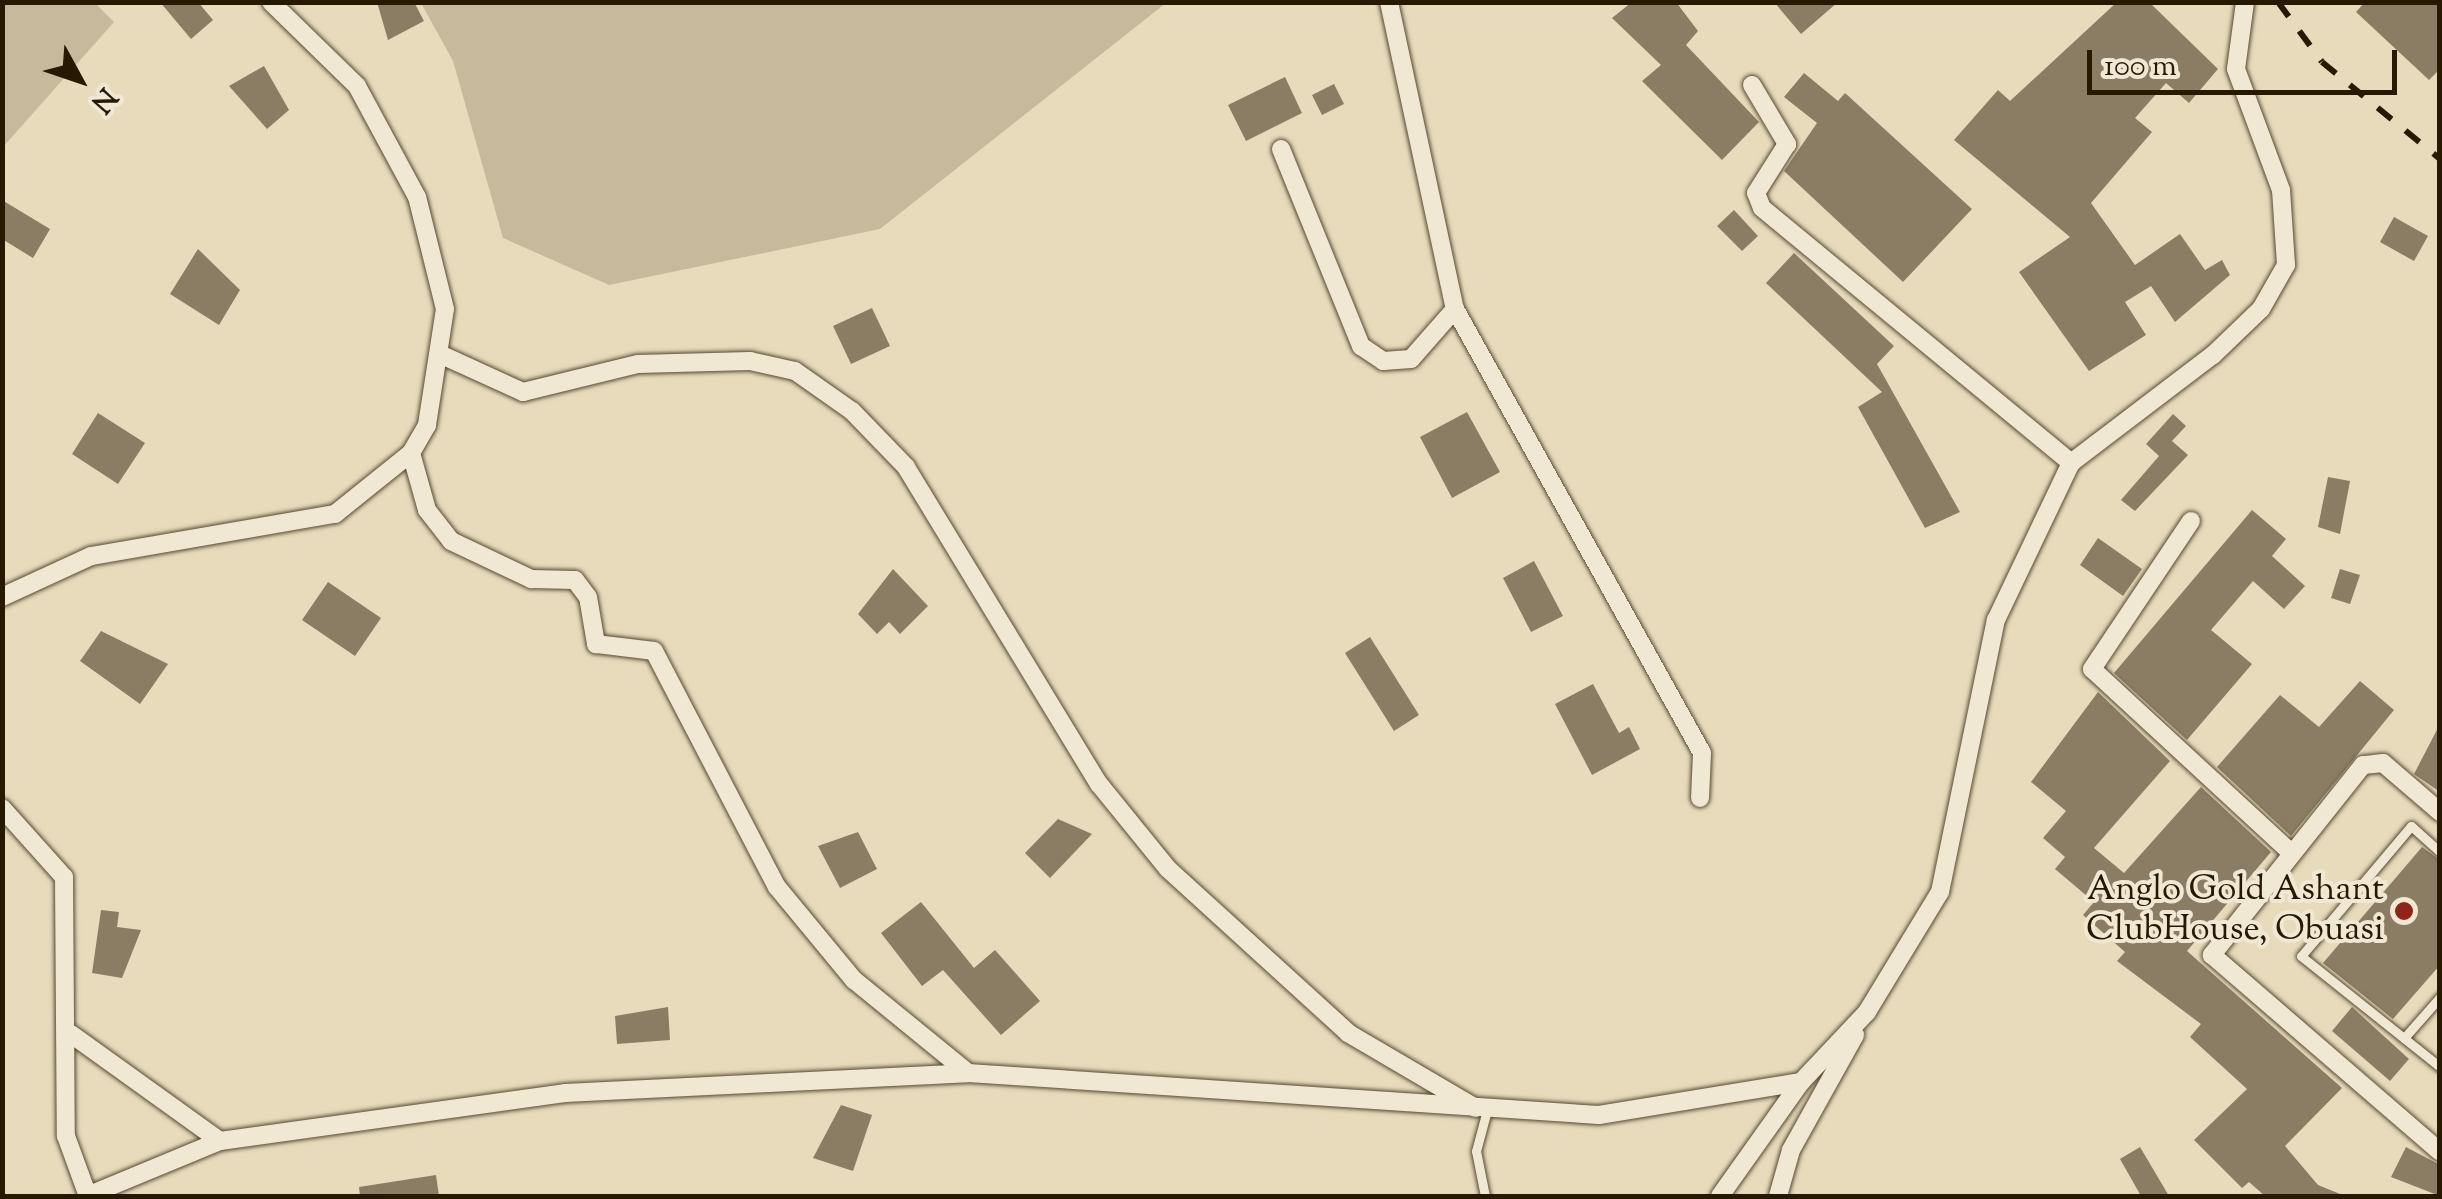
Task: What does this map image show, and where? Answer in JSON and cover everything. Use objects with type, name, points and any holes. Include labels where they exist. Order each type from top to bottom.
[{"type":"street","points":[[2,596],[91,556],[335,514],[411,453],[444,356],[445,309],[417,197],[357,86],[271,2]]},
{"type":"street","points":[[1389,2],[1455,309],[1702,752],[1700,798]]},
{"type":"street","points":[[1778,1196],[1791,1150],[1867,1012],[1940,892],[1996,620],[2071,464],[2213,355],[2261,309],[2286,265],[2281,190],[2236,69],[2240,5]]},
{"type":"street","points":[[1752,85],[1787,144],[1756,193],[1762,208],[2071,464]]},
{"type":"street","points":[[1282,149],[1361,346],[1383,361],[1411,359],[1455,309]]},
{"type":"street","points":[[444,356],[523,392],[638,364],[750,361],[795,371],[852,412],[906,467],[1099,784],[1168,868],[1348,1033],[1486,1113]]},
{"type":"street","points":[[411,453],[428,510],[451,541],[531,579],[576,580],[596,644],[654,651],[777,887],[854,980],[968,1073]]},
{"type":"street","points":[[2190,521],[2092,669],[2289,851]]},
{"type":"street","points":[[2440,812],[2372,760],[2289,851],[2212,955],[2440,1152]]},
{"type":"street","points":[[2,808],[64,876],[71,1034],[66,1136],[88,1196],[220,1141],[565,1093],[968,1073],[1486,1113],[1598,1115],[1801,1082]]},
{"type":"street","points":[[1720,1196],[1801,1082],[1867,1012]]},
{"type":"street","points":[[71,1034],[220,1141]]},
{"type":"lane","points":[[2440,852],[2411,826],[2301,956],[2440,1068]]},
{"type":"lane","points":[[2404,1038],[2440,997]]},
{"type":"lane","points":[[1485,1196],[1476,1151],[1486,1113]]},
{"type":"shaded area","points":[[3,2],[95,3],[114,22],[3,147]]},
{"type":"shaded area","points":[[421,3],[1166,3],[880,229],[609,285],[503,238],[453,61]]},
{"type":"building","points":[[160,2],[198,2],[213,20],[191,39]]},
{"type":"building","points":[[377,2],[414,2],[424,21],[388,40]]},
{"type":"building","points":[[1632,2],[1676,2],[1698,31],[1686,45],[1759,122],[1722,160],[1642,81],[1661,65],[1612,18]]},
{"type":"building","points":[[1774,2],[1838,2],[1801,34]]},
{"type":"building","points":[[2117,2],[2149,2],[2218,69],[2189,103],[2166,83],[2135,118],[2152,132],[2091,203],[2135,265],[2180,234],[2205,270],[2222,260],[2230,275],[2175,322],[2151,286],[2125,302],[2146,335],[2089,371],[2019,272],[2070,237],[1954,140],[1998,90],[2010,101]]},
{"type":"building","points":[[2365,2],[2440,2],[2440,69],[2429,80],[2356,12]]},
{"type":"building","points":[[264,66],[289,110],[267,129],[229,86]]},
{"type":"building","points":[[1804,73],[1838,101],[1845,93],[1972,209],[1903,282],[1784,171],[1817,123],[1784,97]]},
{"type":"building","points":[[1285,77],[1302,113],[1246,141],[1228,105]]},
{"type":"building","points":[[1334,84],[1344,104],[1322,115],[1312,95]]},
{"type":"building","points":[[2,200],[50,229],[33,258],[2,239]]},
{"type":"building","points":[[1734,210],[1758,236],[1742,251],[1717,226]]},
{"type":"building","points":[[2394,217],[2428,236],[2414,261],[2380,242]]},
{"type":"building","points":[[198,249],[240,290],[219,325],[170,294]]},
{"type":"building","points":[[1794,253],[1894,346],[1877,364],[1960,512],[1925,528],[1858,407],[1882,392],[1766,283]]},
{"type":"building","points":[[872,308],[890,346],[851,364],[833,326]]},
{"type":"building","points":[[1467,412],[1500,472],[1452,498],[1420,437]]},
{"type":"building","points":[[98,413],[145,443],[118,484],[72,454]]},
{"type":"building","points":[[2173,414],[2186,426],[2172,441],[2188,455],[2135,511],[2121,500],[2159,456],[2146,444]]},
{"type":"building","points":[[2328,477],[2350,481],[2340,534],[2318,527]]},
{"type":"building","points":[[2252,510],[2286,539],[2272,556],[2305,586],[2284,609],[2253,581],[2211,630],[2252,664],[2187,740],[2114,673]]},
{"type":"building","points":[[2098,538],[2142,569],[2123,596],[2080,565]]},
{"type":"building","points":[[1534,561],[1563,616],[1531,632],[1503,578]]},
{"type":"building","points":[[893,569],[928,606],[900,634],[889,622],[877,634],[858,614]]},
{"type":"building","points":[[2340,569],[2360,575],[2350,604],[2331,598]]},
{"type":"building","points":[[328,582],[381,618],[355,656],[302,620]]},
{"type":"building","points":[[101,631],[168,664],[140,704],[80,661]]},
{"type":"building","points":[[1370,637],[1419,715],[1394,731],[1345,653]]},
{"type":"building","points":[[2360,681],[2394,710],[2291,836],[2217,767],[2280,695],[2319,727]]},
{"type":"building","points":[[1593,684],[1619,733],[1629,727],[1640,749],[1592,775],[1555,704]]},
{"type":"building","points":[[2098,692],[2170,761],[2094,848],[2124,873],[2201,787],[2271,852],[2187,951],[2342,1088],[2285,1146],[2318,1185],[2345,1196],[2265,1196],[2249,1182],[2242,1188],[2194,1140],[2247,1089],[2190,1037],[2201,1024],[2117,961],[2125,952],[2083,915],[2094,902],[2055,869],[2065,857],[2043,838],[2066,811],[2031,782]]},
{"type":"building","points":[[2440,724],[2440,792],[2414,774]]},
{"type":"building","points":[[1058,819],[1092,834],[1050,878],[1025,853]]},
{"type":"building","points":[[858,832],[877,869],[840,888],[818,846]]},
{"type":"building","name":"Anglo Gold Ashant ClubHouse, Obuasi","points":[[2422,847],[2440,860],[2440,965],[2393,1019],[2323,963]]},
{"type":"building","points":[[921,902],[974,968],[995,950],[1040,1001],[1001,1035],[943,970],[922,986],[881,933]]},
{"type":"building","points":[[101,910],[119,912],[117,927],[141,930],[122,978],[92,973]]},
{"type":"building","points":[[668,1007],[670,1040],[617,1044],[615,1016]]},
{"type":"building","points":[[2352,1007],[2409,1059],[2390,1081],[2332,1031]]},
{"type":"building","points":[[841,1105],[872,1115],[853,1171],[813,1158]]},
{"type":"building","points":[[2140,1147],[2169,1196],[2141,1196],[2120,1159]]},
{"type":"building","points":[[2406,1147],[2440,1165],[2440,1196],[2391,1177]]},
{"type":"building","points":[[436,1175],[439,1196],[360,1196],[359,1187]]},
{"type":"railway","points":[[2278,2],[2322,62],[2440,159]]},
{"type":"place","name":"Anglo Gold Ashant ClubHouse, Obuasi","points":[[2404,911]]}]
